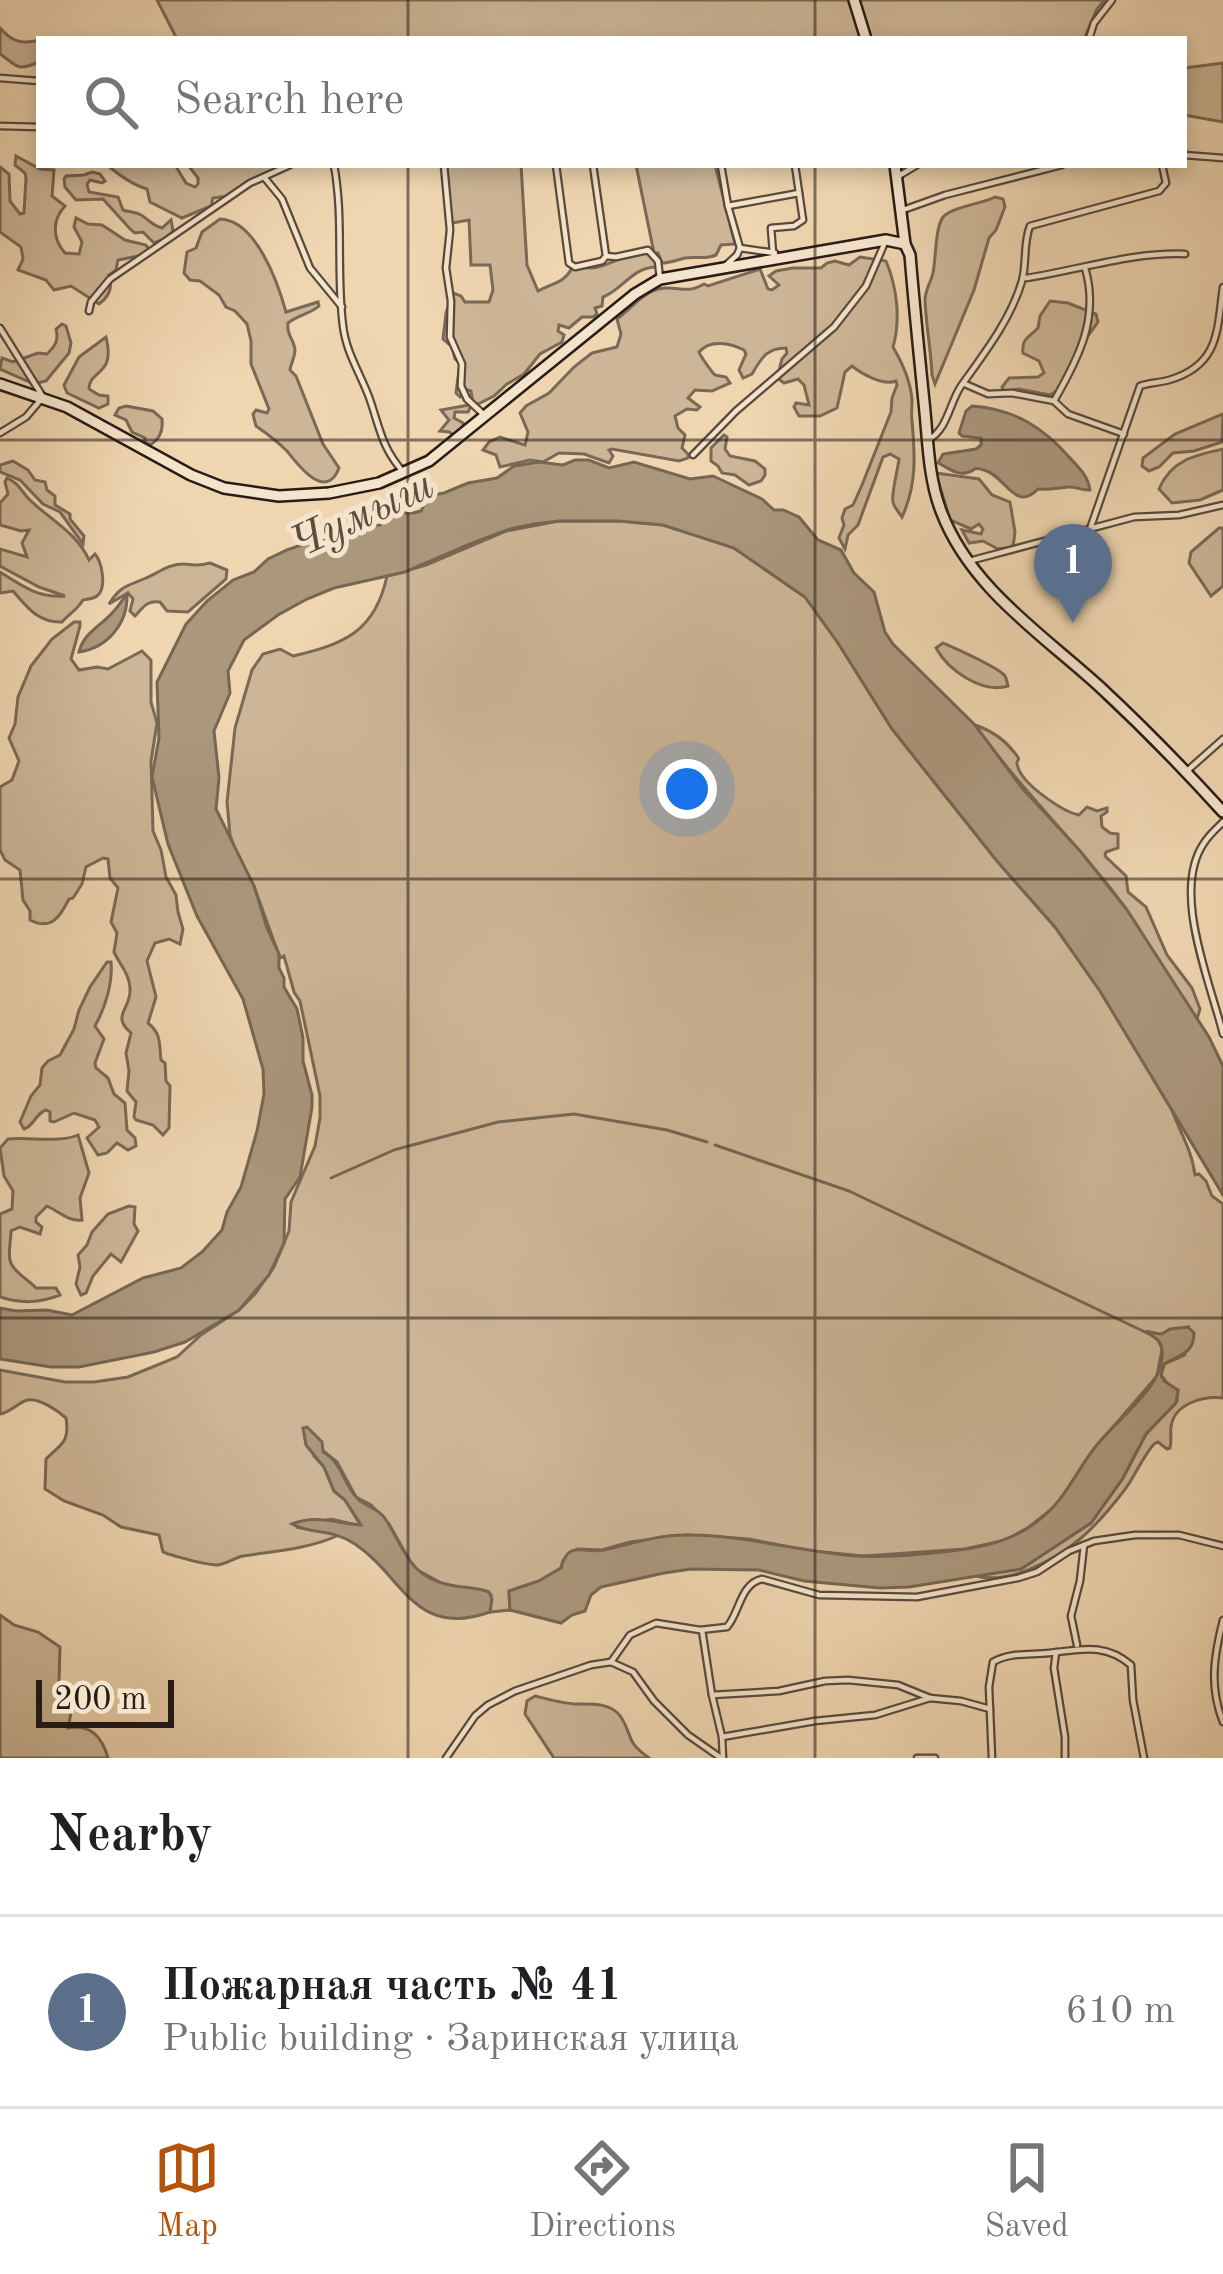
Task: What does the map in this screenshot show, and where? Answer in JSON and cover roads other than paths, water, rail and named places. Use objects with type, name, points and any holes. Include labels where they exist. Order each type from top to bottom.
[{"type":"street","points":[[854,0],[865,36]]},
{"type":"street","points":[[1090,36],[1112,0]]},
{"type":"street","points":[[0,78],[36,81]]},
{"type":"street","points":[[0,126],[36,127]]},
{"type":"street","points":[[1187,155],[1223,158]]},
{"type":"street","points":[[89,311],[110,279],[219,202],[284,168]]},
{"type":"street","points":[[334,168],[346,344],[370,399],[380,439],[404,473]]},
{"type":"street","points":[[444,168],[450,230],[446,268],[450,337],[462,364],[461,386],[467,399],[487,417]]},
{"type":"street","points":[[556,168],[569,262],[575,267],[606,256],[593,168]]},
{"type":"street","points":[[722,168],[740,248],[725,266]]},
{"type":"street","points":[[773,253],[771,228],[794,226],[802,220],[795,168]]},
{"type":"street","points":[[902,210],[1050,168]]},
{"type":"street","points":[[928,440],[944,425],[1023,278],[1030,226],[1159,191],[1166,183],[1163,168]]},
{"type":"street","points":[[896,171],[910,255],[935,494],[942,516],[967,562],[1004,603],[1101,688],[1223,812]]},
{"type":"street","points":[[264,177],[282,199],[310,268],[342,307]]},
{"type":"street","points":[[728,206],[799,194]]},
{"type":"street","points":[[0,385],[86,416],[191,475],[224,488],[305,495],[365,487],[429,461],[635,294],[660,279],[886,240],[905,244]]},
{"type":"street","points":[[692,455],[834,327],[866,286],[886,240]]},
{"type":"street","points":[[740,248],[786,255]]},
{"type":"street","points":[[606,256],[651,251],[658,261],[660,279]]},
{"type":"street","points":[[1023,278],[1136,255],[1185,254]]},
{"type":"street","points":[[1054,401],[1074,367],[1085,334],[1091,300],[1085,268]]},
{"type":"street","points":[[1090,529],[1140,386],[1170,380],[1209,353],[1218,329],[1223,287]]},
{"type":"street","points":[[0,328],[43,397]]},
{"type":"street","points":[[963,383],[988,394],[1054,401],[1068,413],[1124,434]]},
{"type":"street","points":[[0,433],[26,417],[43,397]]},
{"type":"street","points":[[967,562],[1134,517],[1179,515],[1223,505]]},
{"type":"street","points":[[1186,771],[1223,739]]},
{"type":"street","points":[[1223,822],[1203,844],[1190,883],[1202,956],[1223,1034]]},
{"type":"street","points":[[610,1662],[630,1635],[647,1626],[728,1627],[754,1580],[819,1595],[916,1597],[1027,1575],[1084,1546],[1135,1535],[1179,1535],[1223,1546]]},
{"type":"street","points":[[1078,1648],[1071,1616],[1084,1546]]},
{"type":"street","points":[[1223,1620],[1213,1669],[1223,1721]]},
{"type":"street","points":[[702,1630],[722,1758]]},
{"type":"street","points":[[990,1758],[993,1662],[1078,1648],[1106,1652],[1131,1664],[1144,1758]]},
{"type":"street","points":[[1056,1652],[1065,1758]]},
{"type":"street","points":[[446,1758],[488,1705],[515,1691],[610,1662],[633,1672],[688,1735],[722,1758]]},
{"type":"street","points":[[712,1695],[848,1680],[898,1685],[930,1698],[990,1709]]},
{"type":"street","points":[[722,1736],[875,1715],[930,1698]]},
{"type":"street","points":[[916,1758],[935,1758]]},
{"type":"waterway","points":[[331,1178],[394,1150],[498,1122],[574,1114],[707,1142]]},
{"type":"waterway","points":[[715,1145],[849,1191],[1145,1332]]},
{"type":"place","name":"Пожарная часть № 41","points":[[1073,623]]},
{"type":"water label","name":"Чумыш","points":[[363,516]]}]
